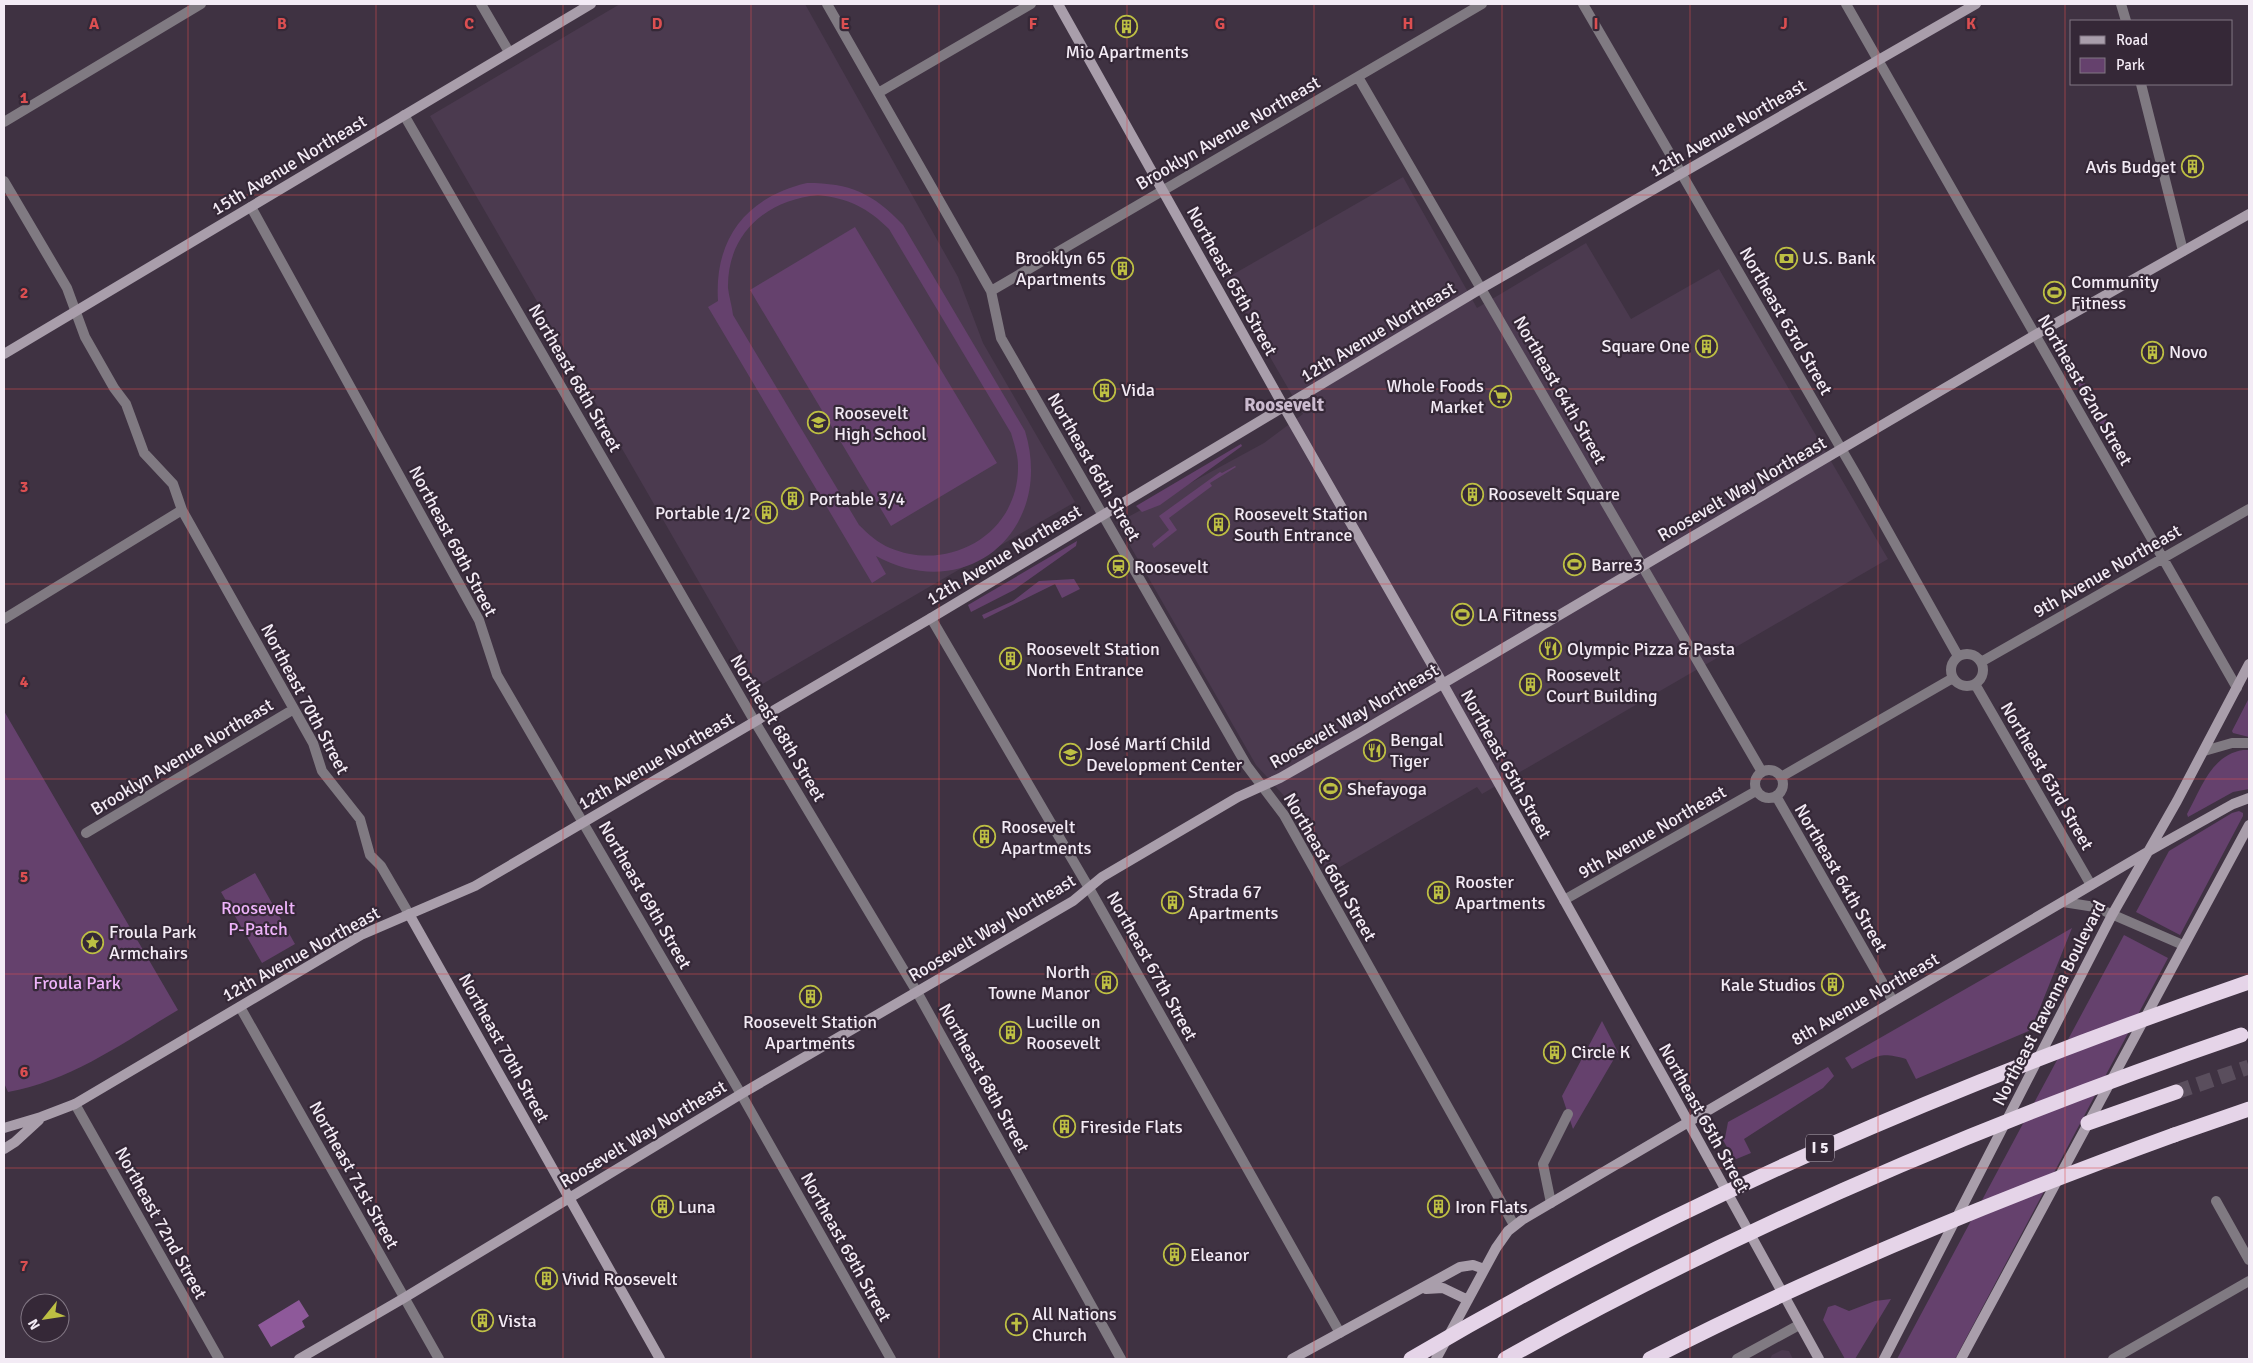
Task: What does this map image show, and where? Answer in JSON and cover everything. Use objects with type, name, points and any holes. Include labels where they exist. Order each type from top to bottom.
[{"type":"highway","name":"I 5","points":[[1411,1359],[1603,1253],[1786,1163],[1973,1083],[2068,1046],[2249,982]]},
{"type":"highway","points":[[1505,1359],[1648,1283],[1842,1190],[2041,1107],[2245,1033]]},
{"type":"highway","points":[[2088,1122],[2176,1092]]},
{"type":"highway","points":[[1650,1359],[1734,1318],[1881,1251],[2022,1192],[2249,1109]]},
{"type":"highway","points":[[1402,1359],[1411,1359]]},
{"type":"main road","name":"15th Avenue Northeast","points":[[4,354],[591,4]]},
{"type":"main road","name":"Northeast 65th Street","points":[[1058,4],[1689,1122],[1819,1359]]},
{"type":"main road","name":"12th Avenue Northeast","points":[[4,1128],[75,1104],[361,935],[475,886],[1103,516],[1482,288],[1976,4]]},
{"type":"main road","name":"Roosevelt Way Northeast","points":[[299,1359],[404,1298],[741,1094],[1073,901],[1102,877],[1245,793],[1288,774],[2035,335],[2249,214]]},
{"type":"main road","name":"Northeast Ravenna Boulevard","points":[[1886,1357],[2112,915],[2204,751],[2249,664]]},
{"type":"main road","name":"8th Avenue Northeast","points":[[1436,1359],[1484,1269],[1504,1236],[1514,1225],[2149,851],[2234,804],[2249,798]]},
{"type":"main road","points":[[1961,1359],[2249,825]]},
{"type":"main road","name":"Northeast 70th Street","points":[[409,914],[660,1359]]},
{"type":"main road","name":"12th Avenue Northeast","points":[[4,1149],[15,1142],[41,1117]]},
{"type":"main road","points":[[1292,1359],[1466,1265],[1473,1265],[1484,1269]]},
{"type":"main road","points":[[1420,1290],[1443,1288],[1468,1300]]},
{"type":"street","points":[[4,122],[201,4]]},
{"type":"street","points":[[481,4],[510,52]]},
{"type":"street","name":"Northeast 66th Street","points":[[828,4],[991,291],[1001,338],[1247,766],[1284,815],[1514,1225]]},
{"type":"street","points":[[878,93],[1031,4]]},
{"type":"street","name":"Brooklyn Avenue Northeast","points":[[991,291],[1482,4]]},
{"type":"street","name":"Northeast 63rd Street","points":[[1583,4],[1842,449],[1958,656]]},
{"type":"street","name":"Northeast 62nd Street","points":[[1846,4],[2237,688]]},
{"type":"street","points":[[2122,4],[2126,20]]},
{"type":"street","name":"Northeast 64th Street","points":[[1358,77],[1762,772]]},
{"type":"street","points":[[2141,85],[2183,251]]},
{"type":"street","name":"Northeast 68th Street","points":[[404,115],[755,722],[918,992],[1121,1359]]},
{"type":"street","name":"Northeast 70th Street","points":[[4,181],[67,288],[74,312],[85,337],[114,388],[126,404],[144,454],[173,484],[182,510],[313,743],[322,771],[360,819],[370,855],[381,866],[409,914]]},
{"type":"street","name":"Northeast 69th Street","points":[[251,207],[479,620],[497,675],[741,1094],[891,1359]]},
{"type":"street","points":[[4,619],[182,510]]},
{"type":"street","name":"9th Avenue Northeast","points":[[1981,662],[2163,557],[2249,510]]},
{"type":"street","name":"Northeast 67th Street","points":[[931,618],[1089,888],[1340,1333]]},
{"type":"street","points":[[1963,654],[1973,655],[1981,662],[1983,673],[1976,684],[1961,685],[1953,678],[1952,664],[1958,656],[1963,654]]},
{"type":"street","points":[[1781,777],[1953,678]]},
{"type":"street","name":"Northeast 63rd Street","points":[[1976,684],[2091,885]]},
{"type":"street","name":"Brooklyn Avenue Northeast","points":[[86,833],[294,709]]},
{"type":"street","points":[[2204,751],[2232,743],[2249,743]]},
{"type":"street","points":[[1773,771],[1781,777],[1783,786],[1776,796],[1765,798],[1756,791],[1755,780],[1762,772],[1773,771]]},
{"type":"street","name":"9th Avenue Northeast","points":[[1564,900],[1756,791]]},
{"type":"street","name":"Northeast 64th Street","points":[[1776,796],[1893,1001]]},
{"type":"street","points":[[2063,902],[2095,907],[2183,945]]},
{"type":"street","name":"Northeast 71st Street","points":[[240,1007],[439,1359]]},
{"type":"street","name":"Northeast 72nd Street","points":[[75,1104],[219,1359]]},
{"type":"street","points":[[1551,1203],[1543,1164],[1568,1114]]},
{"type":"street","points":[[2216,1201],[2249,1260]]},
{"type":"street","points":[[2113,1359],[2249,1281]]},
{"type":"street","points":[[1737,1359],[1799,1325]]},
{"type":"shaded area","name":"Roosevelt High School","points":[[620,4],[805,4],[958,277],[983,343],[1075,502],[759,686],[430,116]]},
{"type":"shaded area","points":[[1403,177],[1477,308],[1586,243],[1631,319],[1719,269],[1888,559],[1482,794],[1477,787],[1328,874],[1286,798],[1256,765],[1117,523],[1264,443],[1303,414],[1225,279]]},
{"type":"shaded area","points":[[299,1300],[309,1316],[302,1321],[305,1327],[271,1347],[258,1325]]},
{"type":"shaded area","points":[[1782,1350],[1789,1351],[1793,1359],[1770,1359],[1772,1355]]},
{"type":"green space","points":[[807,183],[822,183],[848,188],[871,198],[903,225],[1025,431],[1031,467],[1027,499],[1015,527],[996,549],[971,564],[942,571],[910,569],[876,556],[886,574],[872,583],[708,307],[718,301],[718,278],[722,258],[729,240],[739,224],[751,210],[767,198]],"holes":[[[818,195],[829,196],[857,205],[873,215],[889,229],[1011,433],[1017,453],[1018,466],[1015,490],[1007,511],[993,528],[976,542],[957,551],[935,555],[912,554],[886,546],[873,538],[859,525],[733,315],[728,288],[729,268],[734,251],[743,236],[767,212],[782,204],[799,198]]]},
{"type":"green space","points":[[855,227],[997,463],[891,526],[750,290]]},
{"type":"green space","points":[[2071,360],[2113,432],[2107,436],[2066,363]]},
{"type":"green space","points":[[1241,444],[1242,446],[1160,505],[1142,512],[1136,506]]},
{"type":"green space","points":[[1235,466],[1210,483],[1212,486],[1169,518],[1177,530],[1154,548],[1152,544],[1169,530],[1159,516],[1220,472],[1222,473]]},
{"type":"green space","points":[[1077,541],[1076,546],[1014,590],[971,612],[968,605]]},
{"type":"green space","points":[[1074,579],[1080,589],[1062,598],[1055,584],[984,619],[982,615],[1013,601],[1039,581]]},
{"type":"green space","points":[[2249,698],[2249,737],[2233,733],[2232,731]]},
{"type":"green space","name":"Froula Park","points":[[4,711],[178,1010],[75,1070],[31,1087],[8,1092],[4,1083]]},
{"type":"green space","points":[[2249,750],[2249,789],[2233,792],[2188,817],[2187,814],[2208,774],[2223,759],[2232,753]]},
{"type":"green space","points":[[2239,811],[2243,813],[2243,816],[2180,935],[2136,912],[2169,851],[2232,813]]},
{"type":"green space","name":"Roosevelt P-Patch","points":[[255,873],[295,944],[262,963],[221,892]]},
{"type":"green space","points":[[2072,928],[2031,1030],[1916,1079],[1906,1059],[1883,1055],[1852,1069],[1845,1058]]},
{"type":"green space","points":[[2124,935],[2168,958],[1955,1359],[1897,1359]]},
{"type":"green space","points":[[1602,1021],[1618,1052],[1573,1129],[1562,1096]]},
{"type":"green space","points":[[1828,1067],[1834,1076],[1823,1088],[1744,1139],[1751,1153],[1734,1160],[1723,1140],[1728,1122]]},
{"type":"green space","points":[[1891,1299],[1855,1359],[1845,1359],[1823,1320],[1828,1307],[1835,1305],[1849,1311],[1875,1301]]},
{"type":"tunnel","points":[[2176,1092],[2249,1067]]},
{"type":"place","name":"Mio Apartments","points":[[1127,27]]},
{"type":"place","name":"Avis Budget","points":[[2192,167]]},
{"type":"place","name":"U.S. Bank","points":[[1786,258]]},
{"type":"place","name":"Brooklyn 65 Apartments","points":[[1122,268]]},
{"type":"place","name":"Community Fitness","points":[[2055,292]]},
{"type":"place","name":"Square One","points":[[1706,346]]},
{"type":"place","name":"Novo","points":[[2153,352]]},
{"type":"place","name":"Vida","points":[[1105,390]]},
{"type":"place","name":"Whole Foods Market","points":[[1500,396]]},
{"type":"place","name":"Roosevelt High School","points":[[818,423]]},
{"type":"place","name":"Roosevelt Square","points":[[1472,494]]},
{"type":"place","name":"Portable 3/4","points":[[793,499]]},
{"type":"place","name":"Portable 1/2","points":[[767,513]]},
{"type":"place","name":"Roosevelt Station South Entrance","points":[[1218,524]]},
{"type":"place","name":"Barre3","points":[[1575,565]]},
{"type":"place","name":"Roosevelt","points":[[1118,567]]},
{"type":"place","name":"LA Fitness","points":[[1462,615]]},
{"type":"place","name":"Olympic Pizza & Pasta","points":[[1551,649]]},
{"type":"place","name":"Roosevelt Station North Entrance","points":[[1010,659]]},
{"type":"place","name":"Roosevelt Court Building","points":[[1530,685]]},
{"type":"place","name":"Bengal Tiger","points":[[1374,750]]},
{"type":"place","name":"José Martí Child Development Center","points":[[1070,754]]},
{"type":"place","name":"Shefayoga","points":[[1331,789]]},
{"type":"place","name":"Roosevelt Apartments","points":[[985,837]]},
{"type":"place","name":"Rooster Apartments","points":[[1439,892]]},
{"type":"place","name":"Strada 67 Apartments","points":[[1172,902]]},
{"type":"place","name":"Froula Park Armchairs","points":[[93,942]]},
{"type":"place","name":"North Towne Manor","points":[[1106,982]]},
{"type":"place","name":"Kale Studios","points":[[1832,985]]},
{"type":"place","name":"Roosevelt Station Apartments","points":[[810,997]]},
{"type":"place","name":"Lucille on Roosevelt","points":[[1010,1032]]},
{"type":"place","name":"Circle K","points":[[1555,1052]]},
{"type":"place","name":"Fireside Flats","points":[[1064,1127]]},
{"type":"place","name":"Luna","points":[[662,1207]]},
{"type":"place","name":"Iron Flats","points":[[1439,1207]]},
{"type":"place","name":"Eleanor","points":[[1174,1255]]},
{"type":"place","name":"Vivid Roosevelt","points":[[546,1279]]},
{"type":"place","name":"Vista","points":[[482,1321]]},
{"type":"place","name":"All Nations Church","points":[[1016,1324]]},
{"type":"district","name":"Roosevelt","points":[[1284,405]]}]
